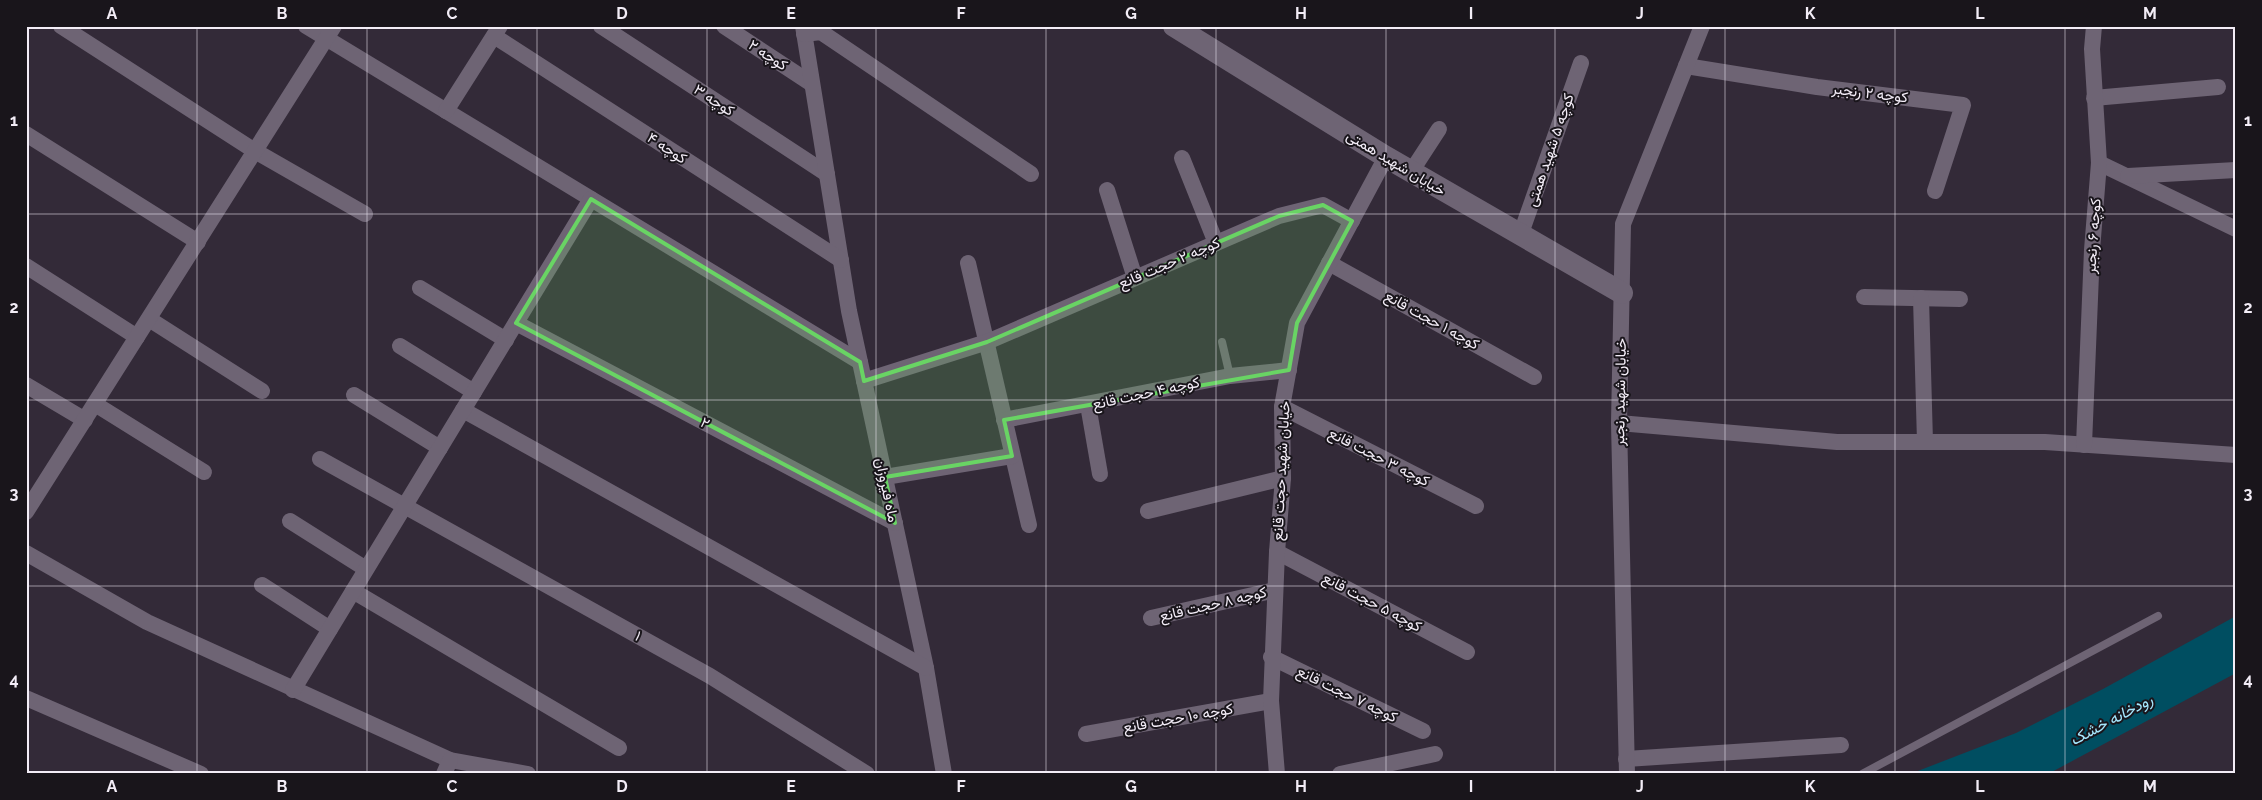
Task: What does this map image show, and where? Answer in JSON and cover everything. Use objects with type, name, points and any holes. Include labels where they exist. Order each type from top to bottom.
[{"type":"street","points":[[62,26],[255,151],[365,214]]},
{"type":"street","points":[[306,26],[330,32],[446,111],[860,362]]},
{"type":"street","name":"کوچه ۳","points":[[601,26],[827,174]]},
{"type":"street","name":"کوچه ۲","points":[[724,26],[812,84]]},
{"type":"street","name":"خیابان شهید همتی","points":[[1174,26],[1411,172],[1622,293]]},
{"type":"street","name":"خیابان شهید رنجبر","points":[[1626,767],[1619,422],[1623,224],[1702,26]]},
{"type":"street","name":"کوچه ۶ رنجبر","points":[[2084,445],[2092,250],[2098,163],[2092,49],[2094,26]]},
{"type":"street","points":[[804,30],[821,32],[1031,174]]},
{"type":"street","name":"ماه فیروزان","points":[[804,30],[849,311],[926,668],[944,774]]},
{"type":"street","points":[[446,111],[497,31]]},
{"type":"street","name":"کوچه ۴","points":[[497,31],[841,260]]},
{"type":"street","points":[[26,512],[330,32]]},
{"type":"street","name":"کوچه ۵ شهید همتی","points":[[1520,236],[1581,63]]},
{"type":"street","name":"کوچه ۲ رنجبر","points":[[1686,66],[1817,87],[1963,105],[1935,191]]},
{"type":"street","points":[[2094,98],[2218,87]]},
{"type":"street","points":[[1411,172],[1439,129]]},
{"type":"street","points":[[26,134],[198,242]]},
{"type":"street","name":"خیابان شهید حجت قانع","points":[[1277,774],[1271,701],[1271,657],[1283,478],[1282,408],[1298,323],[1386,157]]},
{"type":"street","points":[[1182,158],[1216,243]]},
{"type":"street","points":[[2098,163],[2236,228]]},
{"type":"street","points":[[2125,176],[2236,170]]},
{"type":"street","points":[[1106,190],[1135,278]]},
{"type":"street","points":[[293,690],[591,199]]},
{"type":"street","name":"کوچه ۲ حجت قانع","points":[[864,381],[988,342],[1279,216],[1323,205],[1352,221]]},
{"type":"street","points":[[968,263],[988,342],[1012,456],[1029,525]]},
{"type":"street","name":"کوچه ۱ حجت قانع","points":[[1330,263],[1534,377]]},
{"type":"street","points":[[26,266],[138,337]]},
{"type":"street","points":[[420,288],[506,340]]},
{"type":"street","points":[[1864,297],[1960,299]]},
{"type":"street","points":[[1921,298],[1925,442]]},
{"type":"street","points":[[149,319],[262,391]]},
{"type":"street","name":"۲","points":[[516,323],[894,523]]},
{"type":"street","points":[[400,346],[474,392]]},
{"type":"street","name":"کوچه ۴ حجت قانع","points":[[1004,420],[1230,376],[1289,370]]},
{"type":"street","points":[[26,385],[85,420]]},
{"type":"street","points":[[354,395],[440,448]]},
{"type":"street","points":[[95,404],[204,472]]},
{"type":"street","points":[[1088,405],[1100,474]]},
{"type":"street","name":"کوچه ۳ حجت قانع","points":[[1282,408],[1476,506]]},
{"type":"street","points":[[463,410],[926,668]]},
{"type":"street","points":[[1619,422],[1838,442],[2045,442],[2236,455]]},
{"type":"street","points":[[884,477],[1012,456]]},
{"type":"street","name":"۱","points":[[320,459],[710,676],[867,774]]},
{"type":"street","points":[[1148,511],[1283,478]]},
{"type":"street","points":[[290,521],[366,569]]},
{"type":"street","name":"کوچه ۵ حجت قانع","points":[[1277,552],[1467,652]]},
{"type":"street","points":[[26,554],[147,622],[293,690],[447,767],[528,774]]},
{"type":"street","points":[[262,585],[330,629]]},
{"type":"street","name":"کوچه ۸ حجت قانع","points":[[1151,618],[1275,590]]},
{"type":"street","points":[[354,591],[619,748]]},
{"type":"street","name":"کوچه ۷ حجت قانع","points":[[1271,657],[1423,732]]},
{"type":"street","points":[[26,698],[201,774]]},
{"type":"street","name":"کوچه ۱۰ حجت قانع","points":[[1086,734],[1271,701]]},
{"type":"street","points":[[1626,767],[1841,745]]},
{"type":"street","points":[[1340,774],[1435,754]]},
{"type":"lane","points":[[1222,342],[1230,376]]},
{"type":"lane","points":[[1862,774],[2158,616]]},
{"type":"highlighted area","points":[[591,199],[860,362],[864,381],[987,342],[1279,216],[1323,205],[1352,221],[1297,323],[1289,370],[1004,420],[1012,456],[885,477],[895,523],[516,323]]},
{"type":"water","name":"رودخانه خشک","points":[[2236,616],[2236,673],[2048,774],[1910,774],[2016,733],[2103,689]]}]
